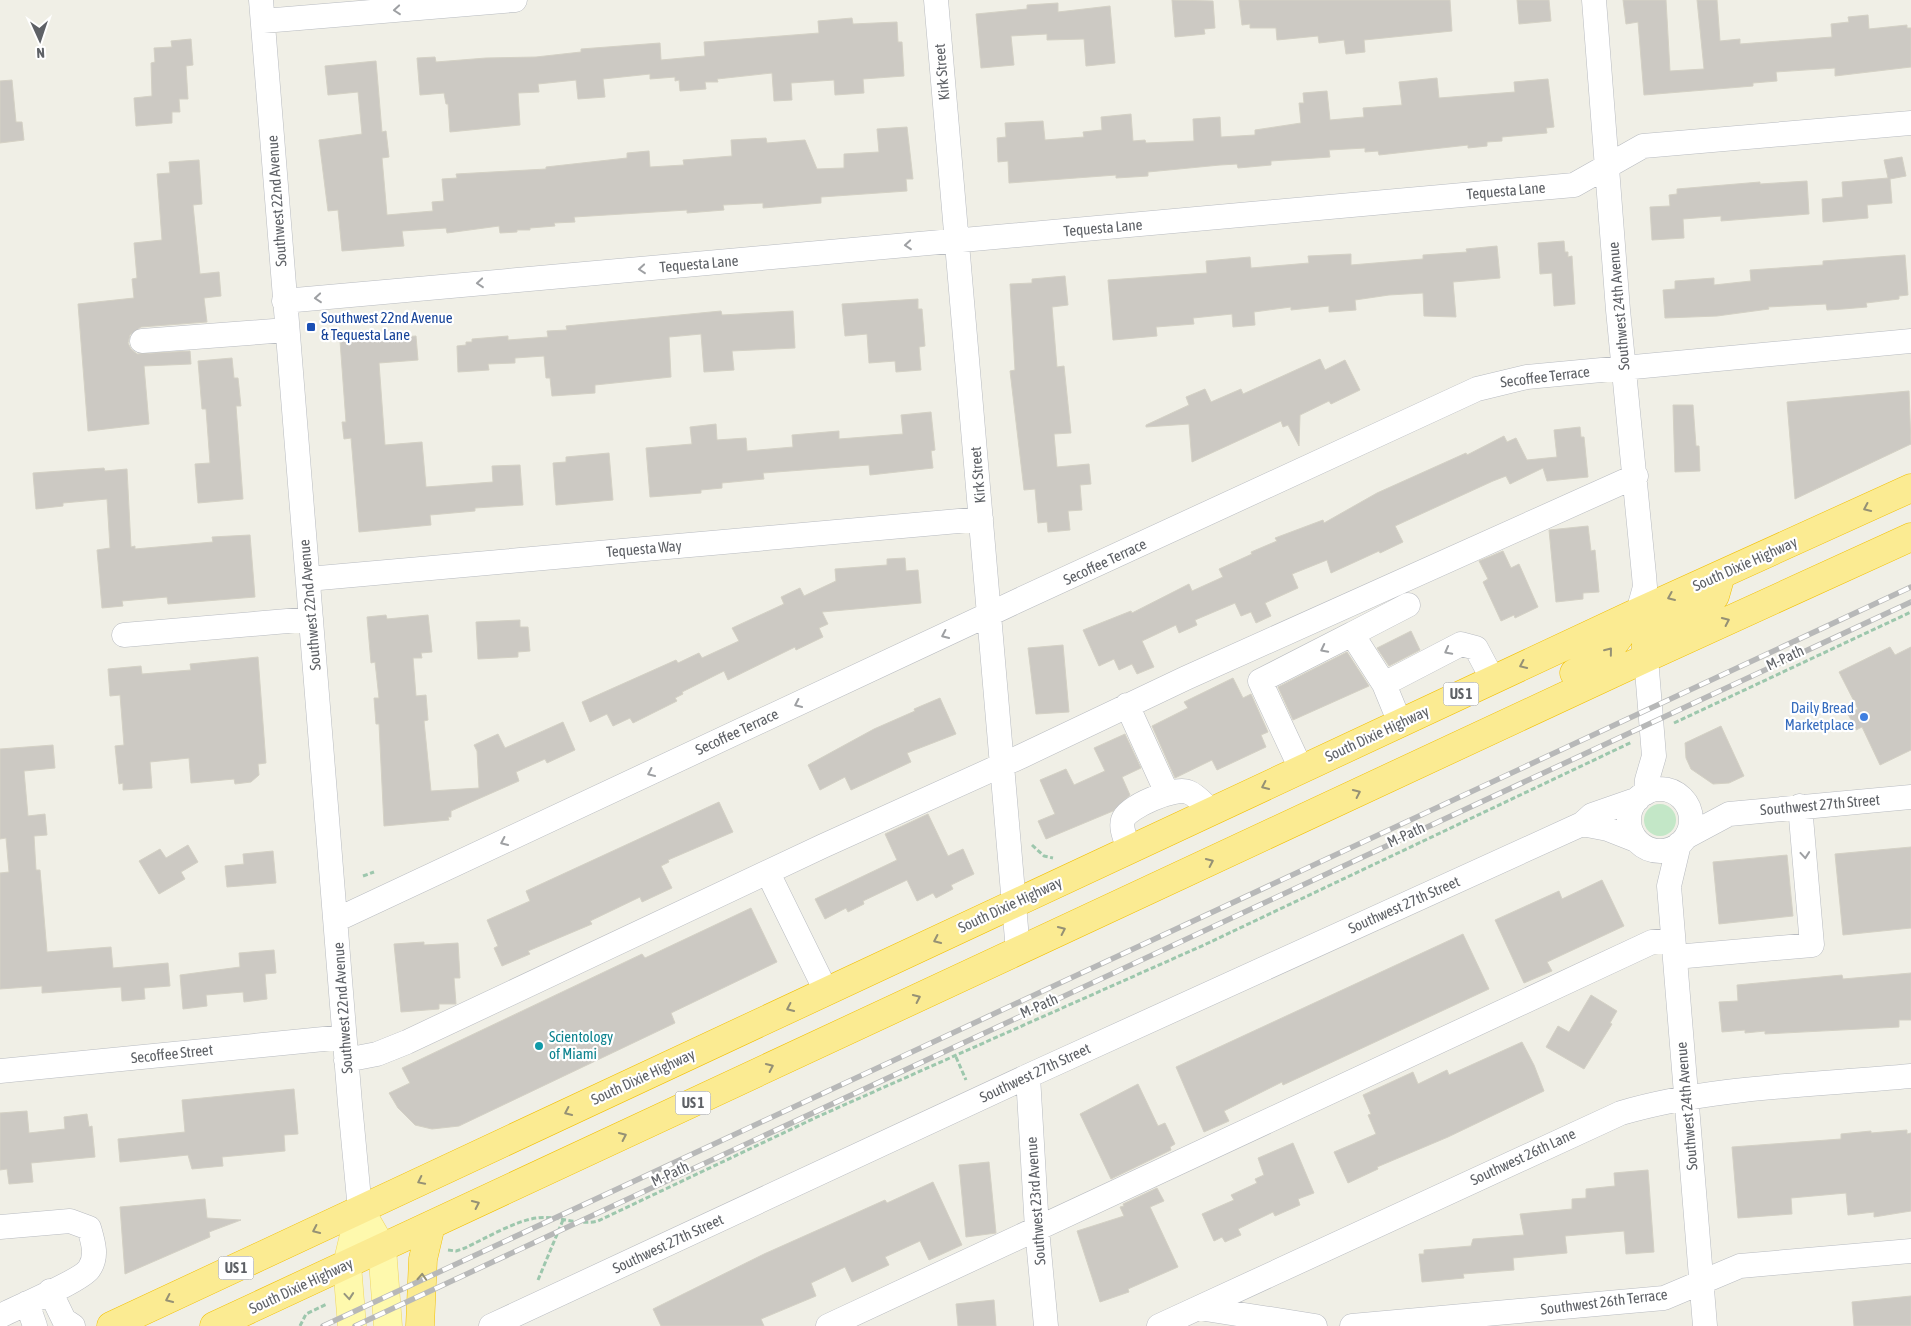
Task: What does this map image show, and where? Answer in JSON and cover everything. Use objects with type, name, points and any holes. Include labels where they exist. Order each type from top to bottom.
[{"type":"highway","name":"South Dixie Highway","points":[[111,1326],[1638,612],[1911,488]]},
{"type":"highway","name":"South Dixie Highway","points":[[214,1326],[1646,658],[1911,537]]},
{"type":"highway","points":[[1646,658],[1645,641],[1652,630],[1710,602],[1715,596],[1721,575]]},
{"type":"highway","points":[[1501,726],[1508,707],[1517,699],[1604,657],[1638,612]]},
{"type":"highway","points":[[420,1326],[423,1259],[431,1225]]},
{"type":"main road","name":"Southwest 22nd Avenue","points":[[360,1210],[382,1248],[388,1326]]},
{"type":"main road","name":"Southwest 22nd Avenue","points":[[352,1326],[347,1265],[360,1210]]},
{"type":"street","points":[[262,11],[515,0]]},
{"type":"street","name":"Kirk Street","points":[[936,0],[1018,951]]},
{"type":"street","name":"Southwest 24th Avenue","points":[[1594,0],[1624,368],[1636,476],[1645,587],[1638,612]]},
{"type":"street","name":"Southwest 22nd Avenue","points":[[262,11],[345,1048],[360,1210]]},
{"type":"street","name":"Tequesta Lane","points":[[284,301],[1574,185],[1642,146],[1911,123]]},
{"type":"street","points":[[142,341],[287,330]]},
{"type":"street","name":"Secoffee Terrace","points":[[336,920],[1477,388],[1513,379],[1911,341]]},
{"type":"street","name":"Secoffee Street","points":[[0,1071],[345,1048],[377,1054],[407,1042],[1002,766],[1127,705],[1636,476]]},
{"type":"street","name":"Tequesta Way","points":[[308,579],[981,519]]},
{"type":"street","points":[[1301,769],[1260,681],[1408,605]]},
{"type":"street","points":[[124,635],[311,619]]},
{"type":"street","points":[[1352,634],[1384,684],[1400,723]]},
{"type":"street","points":[[1384,684],[1461,644],[1476,648],[1493,680]]},
{"type":"street","points":[[1642,796],[1654,756],[1646,658]]},
{"type":"street","points":[[1127,705],[1167,794]]},
{"type":"street","points":[[1582,824],[1608,829],[1662,851],[1683,840],[1691,818],[1662,765],[1654,756]]},
{"type":"street","points":[[1669,886],[1661,878],[1629,824],[1632,806],[1642,796],[1661,789],[1680,797]]},
{"type":"street","points":[[1129,850],[1122,825],[1126,815],[1137,807],[1167,794],[1183,790],[1190,792],[1212,812]]},
{"type":"street","name":"Southwest 27th Street","points":[[491,1326],[1028,1076],[1582,824],[1592,815],[1642,796]]},
{"type":"street","name":"Southwest 27th Street","points":[[1680,797],[1729,814]]},
{"type":"street","name":"Southwest 27th Street","points":[[1683,840],[1729,814],[1911,797]]},
{"type":"street","points":[[828,1326],[1652,942],[1674,948],[1812,946],[1800,806]]},
{"type":"street","name":"Southwest 24th Avenue","points":[[1683,840],[1669,886],[1705,1326]]},
{"type":"street","points":[[768,873],[826,991]]},
{"type":"street","name":"Southwest 23rd Avenue","points":[[1028,1076],[1037,1230],[1046,1326]]},
{"type":"street","name":"Southwest 26th Lane","points":[[1160,1326],[1596,1123],[1643,1106],[1686,1098],[1911,1076]]},
{"type":"street","points":[[0,1228],[70,1221],[89,1228],[95,1251],[89,1270],[0,1316]]},
{"type":"street","name":"Southwest 26th Terrace","points":[[1352,1326],[1664,1298],[1740,1266],[1911,1251]]},
{"type":"street","points":[[50,1291],[64,1320],[73,1326]]},
{"type":"street","points":[[27,1303],[36,1326]]},
{"type":"street","points":[[1199,1308],[1315,1326]]},
{"type":"path","name":"M-Path","points":[[1669,726],[1911,612]]},
{"type":"path","name":"M-Path","points":[[442,1250],[456,1251],[529,1219],[545,1217],[580,1223],[598,1221],[818,1117],[1204,945],[1636,740]]},
{"type":"path","points":[[1030,842],[1038,852],[1055,859]]},
{"type":"path","points":[[363,876],[374,872]]},
{"type":"path","points":[[956,1057],[966,1081]]},
{"type":"path","points":[[538,1280],[563,1220]]},
{"type":"path","points":[[300,1326],[306,1314]]},
{"type":"green space","points":[[1660,804],[1672,808],[1676,820],[1672,832],[1660,836],[1648,832],[1644,820],[1648,808]]},
{"type":"building","points":[[1172,0],[1213,1],[1215,28],[1204,29],[1205,34],[1175,37]]},
{"type":"building","points":[[1239,0],[1450,0],[1452,31],[1364,40],[1365,52],[1346,54],[1344,40],[1319,43],[1318,36],[1277,40],[1276,28],[1250,28],[1250,24],[1242,25]]},
{"type":"building","points":[[1517,0],[1549,0],[1551,21],[1519,24]]},
{"type":"building","points":[[1623,0],[1666,0],[1670,71],[1704,69],[1697,0],[1717,0],[1720,41],[1740,39],[1740,44],[1832,37],[1831,24],[1849,22],[1848,17],[1868,15],[1869,29],[1907,25],[1907,28],[1911,28],[1911,67],[1835,76],[1835,68],[1776,72],[1777,81],[1753,83],[1753,86],[1644,95],[1638,22],[1626,24]]},
{"type":"building","points":[[1058,3],[1058,12],[1110,6],[1115,63],[1086,66],[1084,39],[1047,40],[1047,34],[1011,36],[1014,65],[981,68],[976,14],[1027,9],[1027,5]]},
{"type":"building","points":[[852,18],[853,24],[897,22],[898,42],[902,42],[904,76],[863,79],[864,93],[835,95],[834,80],[791,83],[792,100],[774,101],[772,73],[717,79],[718,82],[705,82],[706,89],[680,91],[679,80],[675,81],[675,77],[650,79],[650,74],[603,79],[605,97],[578,99],[576,80],[538,84],[539,92],[518,93],[520,125],[450,132],[448,104],[446,104],[444,93],[420,95],[417,58],[435,57],[436,62],[536,57],[581,52],[581,49],[660,43],[661,60],[705,56],[704,42],[819,33],[818,21]]},
{"type":"building","points":[[191,39],[193,65],[186,66],[188,99],[179,99],[180,112],[172,112],[172,123],[136,126],[134,98],[152,96],[151,63],[155,62],[154,48],[172,47],[171,41]]},
{"type":"building","points":[[376,61],[382,132],[386,131],[389,157],[382,158],[387,215],[433,211],[432,202],[444,201],[442,179],[457,178],[456,174],[546,169],[546,167],[627,158],[627,153],[649,151],[650,167],[684,165],[683,160],[732,156],[731,140],[766,138],[767,143],[805,140],[817,169],[844,168],[844,154],[879,152],[877,129],[907,127],[913,179],[906,179],[907,191],[821,197],[821,203],[763,208],[763,203],[723,205],[724,210],[687,213],[687,210],[574,217],[575,222],[554,223],[555,226],[517,230],[517,232],[500,233],[499,226],[447,233],[446,228],[402,231],[404,246],[342,251],[338,210],[328,211],[319,140],[362,134],[358,92],[328,95],[325,66]]},
{"type":"building","points":[[1437,78],[1439,98],[1515,92],[1514,82],[1548,79],[1554,127],[1546,128],[1547,133],[1502,137],[1502,141],[1487,142],[1487,146],[1468,148],[1468,145],[1379,155],[1378,151],[1365,152],[1365,148],[1329,150],[1330,157],[1271,161],[1271,165],[1238,168],[1237,164],[1148,172],[1148,176],[1116,178],[1116,175],[1009,183],[1008,161],[998,162],[997,138],[1006,137],[1005,123],[1043,121],[1045,140],[1084,137],[1083,132],[1102,130],[1101,117],[1131,114],[1133,141],[1145,140],[1146,143],[1194,141],[1193,119],[1220,117],[1221,137],[1255,135],[1255,130],[1301,123],[1299,103],[1304,103],[1303,93],[1327,91],[1330,120],[1364,117],[1363,108],[1402,105],[1399,82]]},
{"type":"building","points":[[12,80],[16,122],[22,122],[24,140],[0,143],[0,81]]},
{"type":"building","points":[[1902,157],[1906,176],[1890,179],[1892,203],[1867,205],[1868,218],[1823,222],[1822,199],[1843,197],[1842,182],[1888,178],[1884,160]]},
{"type":"building","points":[[199,160],[202,204],[193,205],[200,274],[219,272],[221,296],[204,298],[207,322],[141,327],[130,335],[128,343],[137,354],[190,351],[191,364],[144,366],[149,424],[88,431],[78,304],[134,298],[132,279],[137,278],[134,243],[162,240],[157,174],[170,173],[169,162]]},
{"type":"building","points":[[1807,181],[1809,214],[1721,221],[1721,216],[1683,219],[1684,238],[1652,240],[1650,207],[1670,206],[1669,195],[1677,194],[1677,189],[1760,182],[1760,184]]},
{"type":"building","points":[[1564,241],[1565,252],[1568,252],[1568,257],[1572,256],[1575,304],[1554,306],[1552,273],[1540,274],[1538,243]]},
{"type":"building","points":[[1497,246],[1500,278],[1453,282],[1456,317],[1424,316],[1423,293],[1389,295],[1355,300],[1356,310],[1329,312],[1329,306],[1291,310],[1291,307],[1254,312],[1255,325],[1233,327],[1232,314],[1193,318],[1194,324],[1156,327],[1157,336],[1113,340],[1108,280],[1207,273],[1206,261],[1250,257],[1251,268],[1309,263],[1308,256],[1351,254],[1351,265],[1423,259],[1423,255],[1467,252],[1466,249]]},
{"type":"building","points":[[1905,255],[1908,295],[1899,296],[1899,299],[1866,303],[1867,307],[1843,309],[1827,310],[1826,304],[1768,307],[1769,309],[1717,316],[1665,318],[1663,290],[1675,289],[1675,281],[1714,278],[1714,285],[1751,281],[1750,270],[1823,265],[1823,261]]},
{"type":"building","points":[[1065,276],[1068,305],[1052,307],[1057,367],[1064,366],[1071,433],[1054,434],[1057,467],[1089,464],[1091,484],[1080,485],[1082,510],[1068,511],[1070,530],[1048,532],[1047,522],[1038,523],[1035,489],[1024,490],[1010,371],[1015,370],[1010,284],[1032,283],[1032,279]]},
{"type":"building","points":[[918,299],[918,309],[922,309],[925,346],[919,347],[921,370],[896,372],[895,361],[869,363],[867,334],[845,336],[842,304]]},
{"type":"building","points":[[721,311],[722,315],[793,311],[795,348],[732,351],[734,370],[704,372],[701,334],[669,337],[671,377],[595,385],[595,393],[552,396],[550,378],[546,378],[544,356],[515,358],[515,363],[488,364],[489,370],[458,372],[457,346],[466,345],[466,342],[472,342],[472,339],[508,336],[508,340],[548,337],[547,331],[567,330],[566,326]]},
{"type":"building","points":[[416,336],[418,360],[379,363],[385,445],[422,442],[426,487],[493,482],[492,466],[520,465],[523,505],[475,508],[475,511],[430,515],[431,525],[359,532],[351,438],[344,439],[342,422],[346,422],[340,341]]},
{"type":"building","points":[[232,358],[234,378],[238,378],[241,406],[236,406],[243,499],[198,503],[195,464],[210,463],[206,409],[202,409],[198,361]]},
{"type":"building","points":[[1320,359],[1325,370],[1345,360],[1360,390],[1331,404],[1329,401],[1300,415],[1299,446],[1288,425],[1283,427],[1281,421],[1192,462],[1189,424],[1146,427],[1146,425],[1189,405],[1186,397],[1205,389],[1211,402],[1241,389],[1243,394]]},
{"type":"building","points":[[1909,391],[1911,444],[1795,499],[1787,402]]},
{"type":"building","points":[[1673,405],[1693,405],[1696,446],[1699,446],[1700,471],[1675,472]]},
{"type":"building","points":[[931,412],[935,450],[931,451],[933,468],[870,475],[869,465],[763,473],[764,479],[722,483],[722,488],[701,490],[701,493],[650,497],[646,448],[692,444],[690,427],[716,424],[717,440],[746,438],[747,451],[793,447],[792,435],[839,431],[839,439],[903,434],[901,415]]},
{"type":"building","points":[[1580,427],[1581,437],[1584,437],[1588,477],[1547,481],[1543,468],[1510,484],[1506,476],[1493,481],[1395,526],[1403,542],[1380,553],[1379,551],[1331,573],[1327,560],[1292,574],[1298,588],[1265,603],[1271,616],[1256,623],[1251,612],[1241,616],[1235,603],[1195,620],[1197,625],[1179,633],[1176,625],[1142,641],[1154,667],[1137,674],[1132,664],[1119,670],[1114,659],[1099,666],[1083,630],[1131,611],[1132,613],[1189,584],[1192,591],[1223,577],[1219,569],[1277,541],[1275,538],[1323,520],[1324,523],[1377,493],[1466,453],[1467,455],[1504,436],[1507,442],[1516,438],[1527,460],[1557,457],[1554,430]]},
{"type":"building","points":[[609,453],[613,500],[556,505],[553,463],[566,462],[566,457]]},
{"type":"building","points":[[104,468],[105,471],[127,469],[131,547],[135,546],[135,549],[213,542],[212,537],[250,535],[255,597],[168,604],[167,597],[122,601],[123,606],[102,608],[97,550],[110,548],[107,499],[63,503],[63,506],[36,509],[33,473]]},
{"type":"building","points":[[1588,526],[1591,551],[1595,550],[1599,592],[1583,593],[1583,599],[1556,602],[1549,530]]},
{"type":"building","points":[[1503,551],[1511,568],[1519,564],[1538,607],[1515,618],[1514,615],[1501,621],[1483,582],[1488,579],[1479,561]]},
{"type":"building","points":[[905,558],[906,571],[918,570],[921,603],[822,612],[828,624],[819,628],[823,637],[796,650],[795,647],[728,680],[724,671],[682,692],[683,694],[675,698],[677,701],[633,723],[630,718],[613,726],[607,714],[590,722],[582,702],[676,660],[678,663],[699,653],[702,658],[739,641],[732,628],[784,604],[781,597],[800,588],[804,596],[836,581],[835,569],[887,565],[887,559]]},
{"type":"building","points":[[386,615],[387,619],[428,615],[432,652],[421,653],[422,658],[413,658],[416,696],[426,695],[428,720],[424,721],[431,791],[479,788],[477,751],[474,745],[498,734],[505,748],[563,722],[575,750],[547,763],[545,759],[516,772],[519,781],[451,811],[451,817],[448,817],[449,820],[384,826],[379,724],[376,724],[374,698],[379,698],[375,662],[371,663],[367,617]]},
{"type":"building","points":[[520,620],[520,627],[528,627],[530,651],[518,652],[518,657],[478,659],[476,622]]},
{"type":"building","points":[[1411,631],[1420,650],[1389,666],[1377,648]]},
{"type":"building","points":[[1063,645],[1069,712],[1036,714],[1028,648]]},
{"type":"building","points":[[1890,647],[1895,655],[1911,647],[1911,750],[1880,765],[1862,727],[1856,730],[1848,714],[1858,709],[1839,672]]},
{"type":"building","points":[[1347,652],[1369,686],[1293,720],[1278,687]]},
{"type":"building","points":[[258,657],[266,763],[258,764],[259,775],[251,782],[235,784],[234,779],[191,783],[189,758],[150,762],[152,788],[123,790],[123,783],[119,784],[115,746],[124,745],[120,695],[110,696],[108,669],[141,666],[142,674],[191,670],[190,664]]},
{"type":"building","points":[[1233,678],[1243,698],[1251,694],[1268,732],[1261,735],[1266,747],[1217,770],[1212,760],[1175,778],[1152,726],[1188,708],[1184,702]]},
{"type":"building","points":[[940,698],[956,734],[907,753],[911,762],[851,790],[845,777],[820,790],[808,765],[874,729]]},
{"type":"building","points":[[1721,726],[1744,776],[1729,783],[1713,784],[1691,769],[1686,758],[1685,743]]},
{"type":"building","points":[[1125,734],[1141,768],[1122,777],[1130,795],[1113,811],[1046,839],[1038,821],[1055,814],[1040,780],[1066,769],[1074,785],[1105,771],[1094,748]]},
{"type":"building","points":[[53,745],[55,768],[24,771],[28,816],[45,814],[47,835],[34,836],[36,870],[40,870],[47,952],[111,947],[113,968],[168,963],[170,986],[144,988],[145,999],[122,1001],[121,987],[42,993],[42,986],[0,989],[0,873],[9,872],[6,838],[0,839],[0,749]]},
{"type":"building","points":[[719,802],[733,832],[668,860],[669,862],[661,866],[672,888],[642,902],[640,897],[590,921],[592,924],[528,951],[530,954],[502,966],[494,948],[498,946],[487,920],[530,901],[526,891]]},
{"type":"building","points":[[928,814],[948,856],[963,849],[974,874],[951,885],[953,889],[936,898],[933,893],[917,901],[907,880],[863,901],[864,904],[848,912],[846,908],[825,919],[815,899],[897,860],[885,834]]},
{"type":"building","points":[[188,845],[198,862],[181,872],[185,879],[159,894],[139,861],[160,849],[166,858]]},
{"type":"building","points":[[1911,847],[1911,928],[1843,935],[1835,854]]},
{"type":"building","points":[[273,851],[276,883],[227,887],[225,866],[244,864],[243,854]]},
{"type":"building","points":[[1787,855],[1793,916],[1719,924],[1713,862]]},
{"type":"building","points":[[1602,880],[1624,926],[1547,962],[1552,971],[1524,983],[1495,920],[1559,891],[1562,899]]},
{"type":"building","name":"Scientology of Miami","points":[[751,908],[777,962],[671,1013],[675,1023],[459,1126],[432,1129],[415,1125],[398,1108],[389,1093],[410,1083],[402,1068],[642,954],[645,958]]},
{"type":"building","points":[[1463,934],[1489,989],[1283,1085],[1282,1082],[1224,1111],[1229,1121],[1204,1132],[1176,1067]]},
{"type":"building","points":[[424,942],[424,945],[458,943],[460,978],[454,978],[456,1004],[439,1004],[439,1009],[401,1012],[394,944]]},
{"type":"building","points":[[274,950],[276,973],[265,974],[267,999],[244,1002],[243,992],[206,995],[207,1006],[183,1009],[180,975],[240,967],[239,953]]},
{"type":"building","points":[[1911,973],[1911,1020],[1899,1020],[1899,1027],[1765,1034],[1765,1031],[1745,1033],[1745,1030],[1722,1032],[1719,1002],[1738,1001],[1737,985],[1842,975],[1843,979]]},
{"type":"building","points":[[1591,995],[1617,1011],[1610,1023],[1612,1024],[1584,1069],[1546,1047],[1558,1026],[1569,1032]]},
{"type":"building","points":[[1522,1042],[1534,1065],[1544,1091],[1448,1137],[1377,1167],[1378,1169],[1348,1183],[1334,1152],[1376,1134],[1368,1115],[1371,1114],[1363,1095],[1413,1072],[1418,1084],[1447,1070],[1449,1075]]},
{"type":"building","points":[[1138,1084],[1158,1126],[1165,1123],[1175,1144],[1170,1147],[1171,1150],[1111,1179],[1080,1114]]},
{"type":"building","points":[[294,1089],[298,1134],[284,1135],[285,1151],[222,1157],[223,1166],[192,1169],[188,1155],[120,1162],[118,1139],[185,1132],[182,1100]]},
{"type":"building","points":[[27,1111],[29,1133],[65,1129],[64,1117],[87,1114],[89,1127],[92,1126],[95,1157],[31,1163],[33,1182],[9,1184],[7,1169],[0,1170],[0,1113]]},
{"type":"building","points":[[1907,1130],[1907,1134],[1911,1133],[1911,1211],[1874,1217],[1874,1212],[1848,1215],[1846,1193],[1791,1198],[1792,1214],[1738,1218],[1732,1147],[1841,1139],[1841,1134]]},
{"type":"building","points":[[1293,1143],[1314,1193],[1298,1199],[1300,1205],[1275,1216],[1273,1212],[1238,1229],[1241,1235],[1225,1242],[1222,1237],[1214,1241],[1202,1214],[1234,1200],[1231,1195],[1257,1183],[1255,1179],[1264,1175],[1258,1158]]},
{"type":"building","points":[[989,1162],[996,1233],[966,1237],[959,1165]]},
{"type":"building","points":[[1648,1170],[1654,1252],[1626,1254],[1624,1231],[1565,1236],[1567,1253],[1513,1258],[1514,1270],[1463,1274],[1464,1278],[1422,1282],[1419,1254],[1424,1254],[1424,1250],[1471,1246],[1473,1239],[1524,1235],[1520,1214],[1572,1209],[1572,1199],[1586,1198],[1586,1189],[1615,1186],[1614,1173]]},
{"type":"building","points":[[933,1182],[962,1245],[929,1260],[920,1241],[885,1257],[889,1265],[852,1282],[845,1267],[811,1283],[816,1296],[761,1319],[764,1326],[661,1326],[653,1309],[764,1254],[885,1200],[887,1203]]},
{"type":"building","points":[[1157,1188],[1164,1201],[1150,1207],[1178,1267],[1128,1289],[1129,1292],[1100,1302],[1077,1231],[1124,1216],[1120,1207],[1124,1206],[1123,1204]]},
{"type":"building","points":[[205,1199],[207,1218],[241,1220],[209,1232],[210,1237],[125,1274],[120,1207]]},
{"type":"building","points":[[1911,1296],[1911,1326],[1854,1326],[1852,1302]]},
{"type":"building","points":[[994,1300],[996,1326],[958,1326],[956,1304]]},
{"type":"railway","points":[[323,1326],[1911,587]]},
{"type":"railway","points":[[355,1326],[1911,602]]},
{"type":"place","name":"Southwest 22nd Avenue & Tequesta Lane","points":[[311,327]]},
{"type":"place","name":"Daily Bread Marketplace","points":[[1864,717]]},
{"type":"place","name":"Scientology of Miami","points":[[539,1046]]}]
